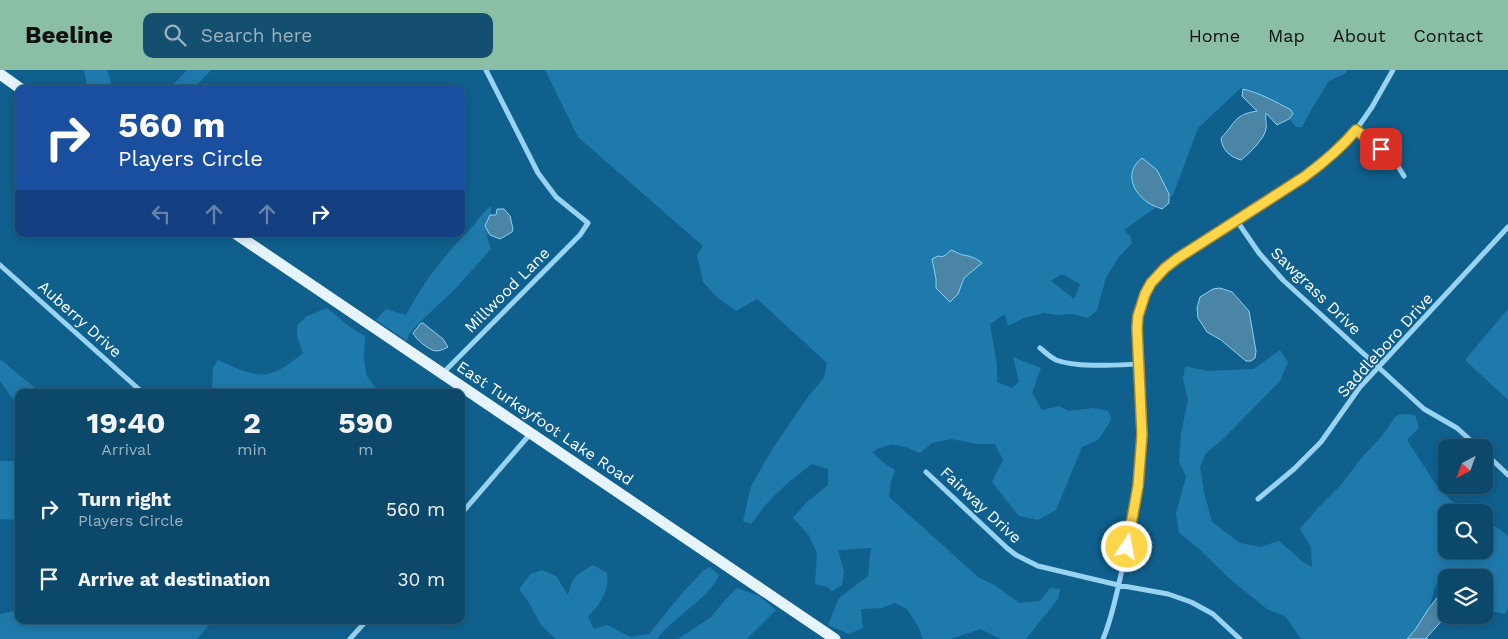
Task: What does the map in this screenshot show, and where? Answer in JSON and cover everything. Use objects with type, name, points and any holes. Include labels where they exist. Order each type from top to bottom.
[{"type":"main road","points":[[0,74],[15,85]]},
{"type":"main road","name":"East Turkeyfoot Lake Road","points":[[240,237],[834,639]]},
{"type":"street","name":"Millwood Lane","points":[[443,373],[580,235],[588,224],[556,197],[538,173],[486,70]]},
{"type":"street","points":[[1103,639],[1111,617],[1131,528],[1140,469],[1142,421],[1137,328],[1143,299],[1151,283],[1178,258],[1320,166],[1334,154],[1356,130],[1372,107],[1393,70]]},
{"type":"street","points":[[1356,130],[1394,160],[1404,176]]},
{"type":"street","name":"Sawgrass Drive","points":[[1237,221],[1259,253],[1283,280],[1424,408],[1457,428],[1469,439]]},
{"type":"street","name":"Saddleboro Drive","points":[[1258,499],[1294,469],[1321,442],[1360,387],[1508,227]]},
{"type":"street","name":"Auberry Drive","points":[[0,265],[139,389]]},
{"type":"street","points":[[1040,348],[1055,360],[1098,365],[1139,364]]},
{"type":"street","points":[[465,509],[532,433]]},
{"type":"street","points":[[1493,461],[1508,475]]},
{"type":"street","name":"Fairway Drive","points":[[926,472],[1016,556],[1038,566],[1118,585],[1147,589],[1191,602],[1213,614],[1240,639]]},
{"type":"street","points":[[350,639],[363,624]]},
{"type":"shaded area","points":[[84,70],[107,70],[111,82],[110,85],[86,85]]},
{"type":"shaded area","points":[[187,70],[211,70],[197,85],[173,85]]},
{"type":"shaded area","points":[[545,70],[1347,70],[1346,73],[1329,81],[1302,127],[1296,127],[1289,119],[1293,114],[1253,91],[1241,88],[1198,128],[1173,195],[1124,230],[1130,236],[1132,243],[1118,258],[1106,278],[1097,310],[1088,318],[1073,314],[1057,315],[1044,313],[1024,318],[1008,326],[1005,314],[990,324],[997,365],[997,382],[1012,388],[1019,382],[1013,357],[1041,368],[1032,393],[1042,410],[1059,406],[1069,411],[1093,408],[1108,411],[1111,418],[1098,440],[1082,447],[1056,510],[1038,520],[1019,516],[992,482],[1003,460],[995,444],[977,444],[951,439],[932,443],[920,453],[896,445],[885,446],[872,452],[895,470],[891,481],[889,497],[978,577],[996,586],[1019,603],[1040,601],[1050,588],[1060,589],[1058,599],[1026,639],[1001,639],[980,629],[951,639],[923,639],[918,626],[907,609],[895,603],[882,608],[861,609],[863,628],[849,634],[828,625],[839,598],[868,576],[871,548],[838,550],[844,572],[842,585],[832,591],[827,587],[815,584],[817,553],[808,534],[793,518],[807,502],[828,485],[828,469],[812,464],[779,491],[751,524],[743,521],[751,486],[775,445],[810,394],[824,378],[827,363],[757,299],[736,311],[718,298],[703,282],[697,255],[703,246],[578,137]],"holes":[[[1062,274],[1080,284],[1074,299],[1051,281]]]},
{"type":"shaded area","points":[[1243,89],[1274,101],[1291,110],[1293,114],[1289,119],[1277,125],[1266,113],[1266,127],[1263,137],[1241,160],[1227,152],[1221,138],[1239,117],[1257,111],[1242,96]]},
{"type":"shaded area","points":[[1142,158],[1157,170],[1169,194],[1169,203],[1162,209],[1147,202],[1141,197],[1134,186],[1132,180],[1133,169]]},
{"type":"shaded area","points":[[491,206],[487,236],[491,249],[455,289],[419,323],[409,334],[407,341],[376,320],[386,309],[406,315],[436,268],[453,247],[463,237],[465,237],[465,234]]},
{"type":"shaded area","points":[[497,209],[504,209],[510,216],[513,229],[512,232],[500,239],[490,235],[485,226],[490,215],[496,215]]},
{"type":"shaded area","points":[[951,250],[982,263],[964,278],[958,294],[950,302],[936,288],[932,259],[944,256]]},
{"type":"shaded area","points":[[1220,288],[1232,292],[1249,311],[1256,351],[1255,358],[1251,361],[1246,361],[1221,340],[1207,332],[1198,318],[1197,308],[1200,297],[1213,289]]},
{"type":"shaded area","points":[[327,308],[350,327],[365,336],[364,357],[366,375],[377,389],[212,389],[213,368],[218,360],[242,370],[262,375],[273,373],[303,353],[297,336],[297,325],[307,316]]},
{"type":"shaded area","points":[[1508,309],[1508,400],[1465,360]]},
{"type":"shaded area","points":[[421,323],[443,339],[448,347],[436,351],[429,349],[423,344],[413,333]]},
{"type":"shaded area","points":[[1280,350],[1288,362],[1280,381],[1222,440],[1206,453],[1200,467],[1212,522],[1240,543],[1260,547],[1279,541],[1303,562],[1312,567],[1311,547],[1300,529],[1339,487],[1364,455],[1383,435],[1395,417],[1400,414],[1415,415],[1419,428],[1407,440],[1438,487],[1438,494],[1444,494],[1455,504],[1438,504],[1438,559],[1493,559],[1493,526],[1508,536],[1508,607],[1505,614],[1493,612],[1493,569],[1438,569],[1438,584],[1436,585],[1429,608],[1407,639],[1301,639],[1285,616],[1267,609],[1179,533],[1176,513],[1186,477],[1179,461],[1181,434],[1188,400],[1183,379],[1185,366],[1207,371],[1254,369]]},
{"type":"shaded area","points":[[0,359],[36,389],[15,389],[15,402],[0,381]]},
{"type":"shaded area","points":[[0,461],[15,461],[15,520],[0,519]]},
{"type":"shaded area","points":[[593,565],[607,573],[607,586],[603,597],[588,617],[594,629],[607,625],[631,637],[649,634],[683,592],[704,570],[710,567],[719,575],[708,591],[657,639],[556,639],[541,625],[519,589],[531,574],[542,570],[556,576],[568,595],[576,576]]},
{"type":"shaded area","points":[[737,588],[759,596],[776,610],[747,639],[678,639],[710,618]]},
{"type":"shaded area","points":[[1438,597],[1439,624],[1427,639],[1407,639],[1415,630]]},
{"type":"shaded area","points":[[15,611],[15,624],[210,624],[197,639],[0,639],[0,614]]},
{"type":"route","points":[[1127,547],[1141,460],[1142,421],[1138,316],[1145,294],[1151,283],[1178,258],[1320,166],[1356,130],[1381,149]]}]
